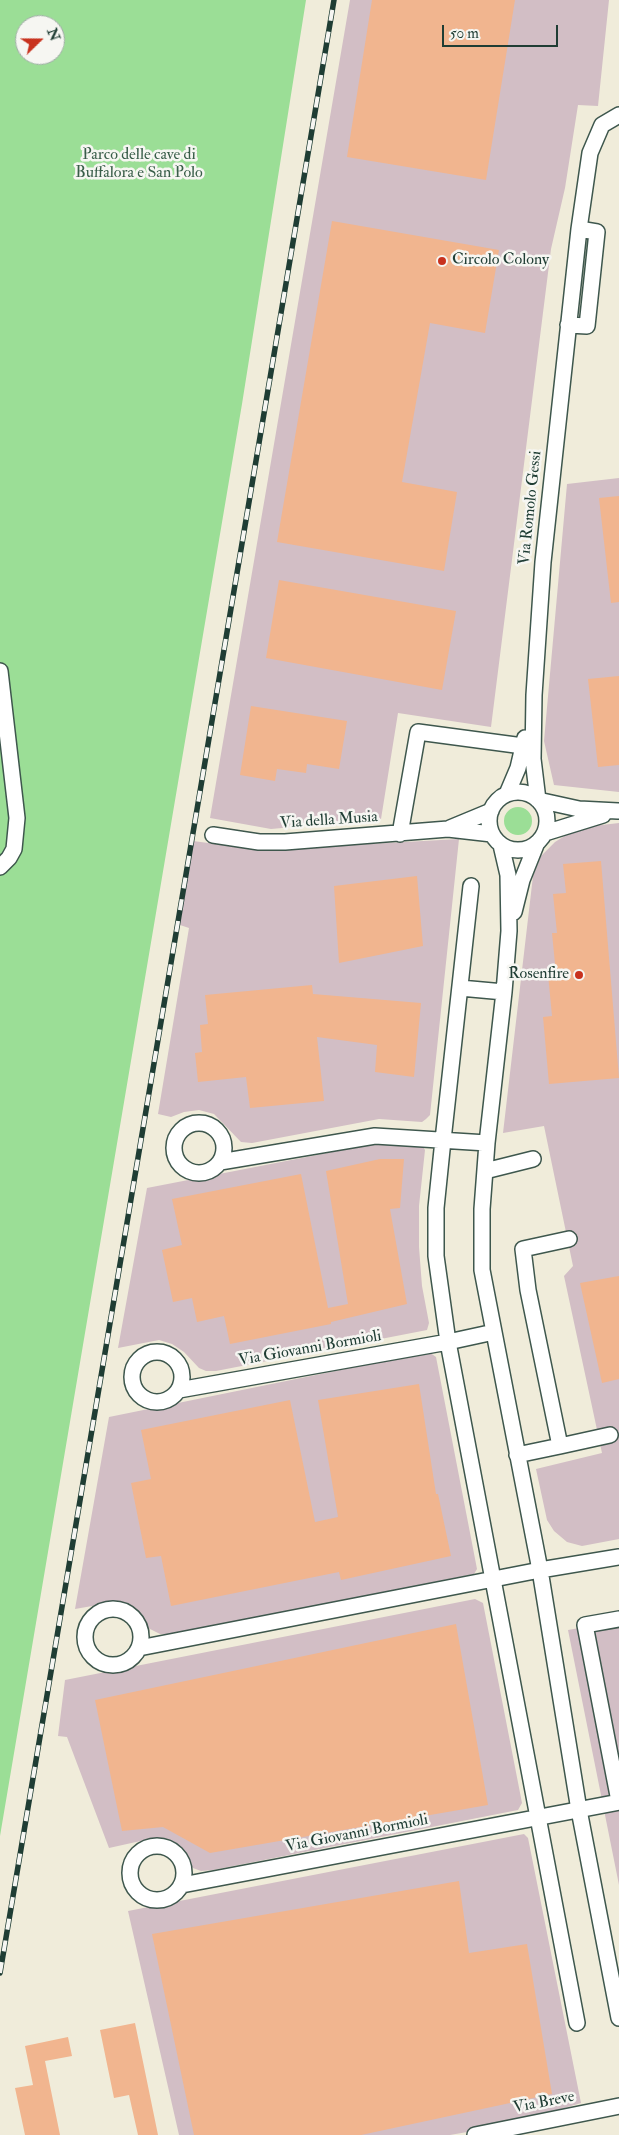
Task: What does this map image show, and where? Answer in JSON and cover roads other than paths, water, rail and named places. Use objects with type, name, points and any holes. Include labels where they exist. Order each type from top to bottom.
[{"type":"street","name":"Via Romolo Gessi","points":[[538,800],[533,759],[534,695],[543,562],[568,325],[587,326],[597,232],[579,229],[590,153],[602,125],[619,115]]},
{"type":"street","points":[[0,671],[17,818],[14,848],[9,858],[0,867]]},
{"type":"street","name":"Via Romolo Gessi","points":[[507,794],[518,768],[524,746],[534,695]]},
{"type":"street","points":[[400,834],[418,732],[524,746]]},
{"type":"street","name":"Via della Musia","points":[[213,835],[259,842],[285,842],[400,834],[448,828],[491,811],[500,798],[507,794],[524,792],[538,800],[579,809],[618,811]]},
{"type":"street","points":[[509,931],[522,880],[541,839],[547,815],[538,800]]},
{"type":"street","points":[[491,811],[489,826],[508,875],[509,931],[487,1143],[482,1209],[482,1270],[540,1570],[579,1810],[619,2018]]},
{"type":"street","name":"Via della Musia","points":[[448,828],[496,840],[510,850],[519,851],[528,849],[541,839],[580,821],[618,811]]},
{"type":"street","points":[[471,886],[436,1208],[436,1256],[448,1342],[577,2024]]},
{"type":"street","points":[[460,988],[504,992]]},
{"type":"street","points":[[220,1162],[375,1136],[487,1143]]},
{"type":"street","points":[[485,1171],[533,1159]]},
{"type":"street","points":[[560,1446],[528,1290],[523,1249],[569,1239]]},
{"type":"street","name":"Via Giovanni Bormioli","points":[[179,1390],[448,1342],[494,1332]]},
{"type":"street","points":[[517,1455],[610,1435]]},
{"type":"street","points":[[139,1648],[540,1570],[619,1557]]},
{"type":"street","name":"Via Giovanni Bormioli","points":[[182,1885],[619,1802],[586,1625],[619,1619]]},
{"type":"street","name":"Via Breve","points":[[475,2135],[619,2106]]},
{"type":"railway","points":[[0,1973],[334,0]]},
{"type":"place","name":"Circolo Colony","points":[[442,261]]},
{"type":"place","name":"Rosenfire","points":[[579,975]]},
{"type":"park label","name":"Parco delle cave di Buffalora e San Polo","points":[[139,165]]}]
